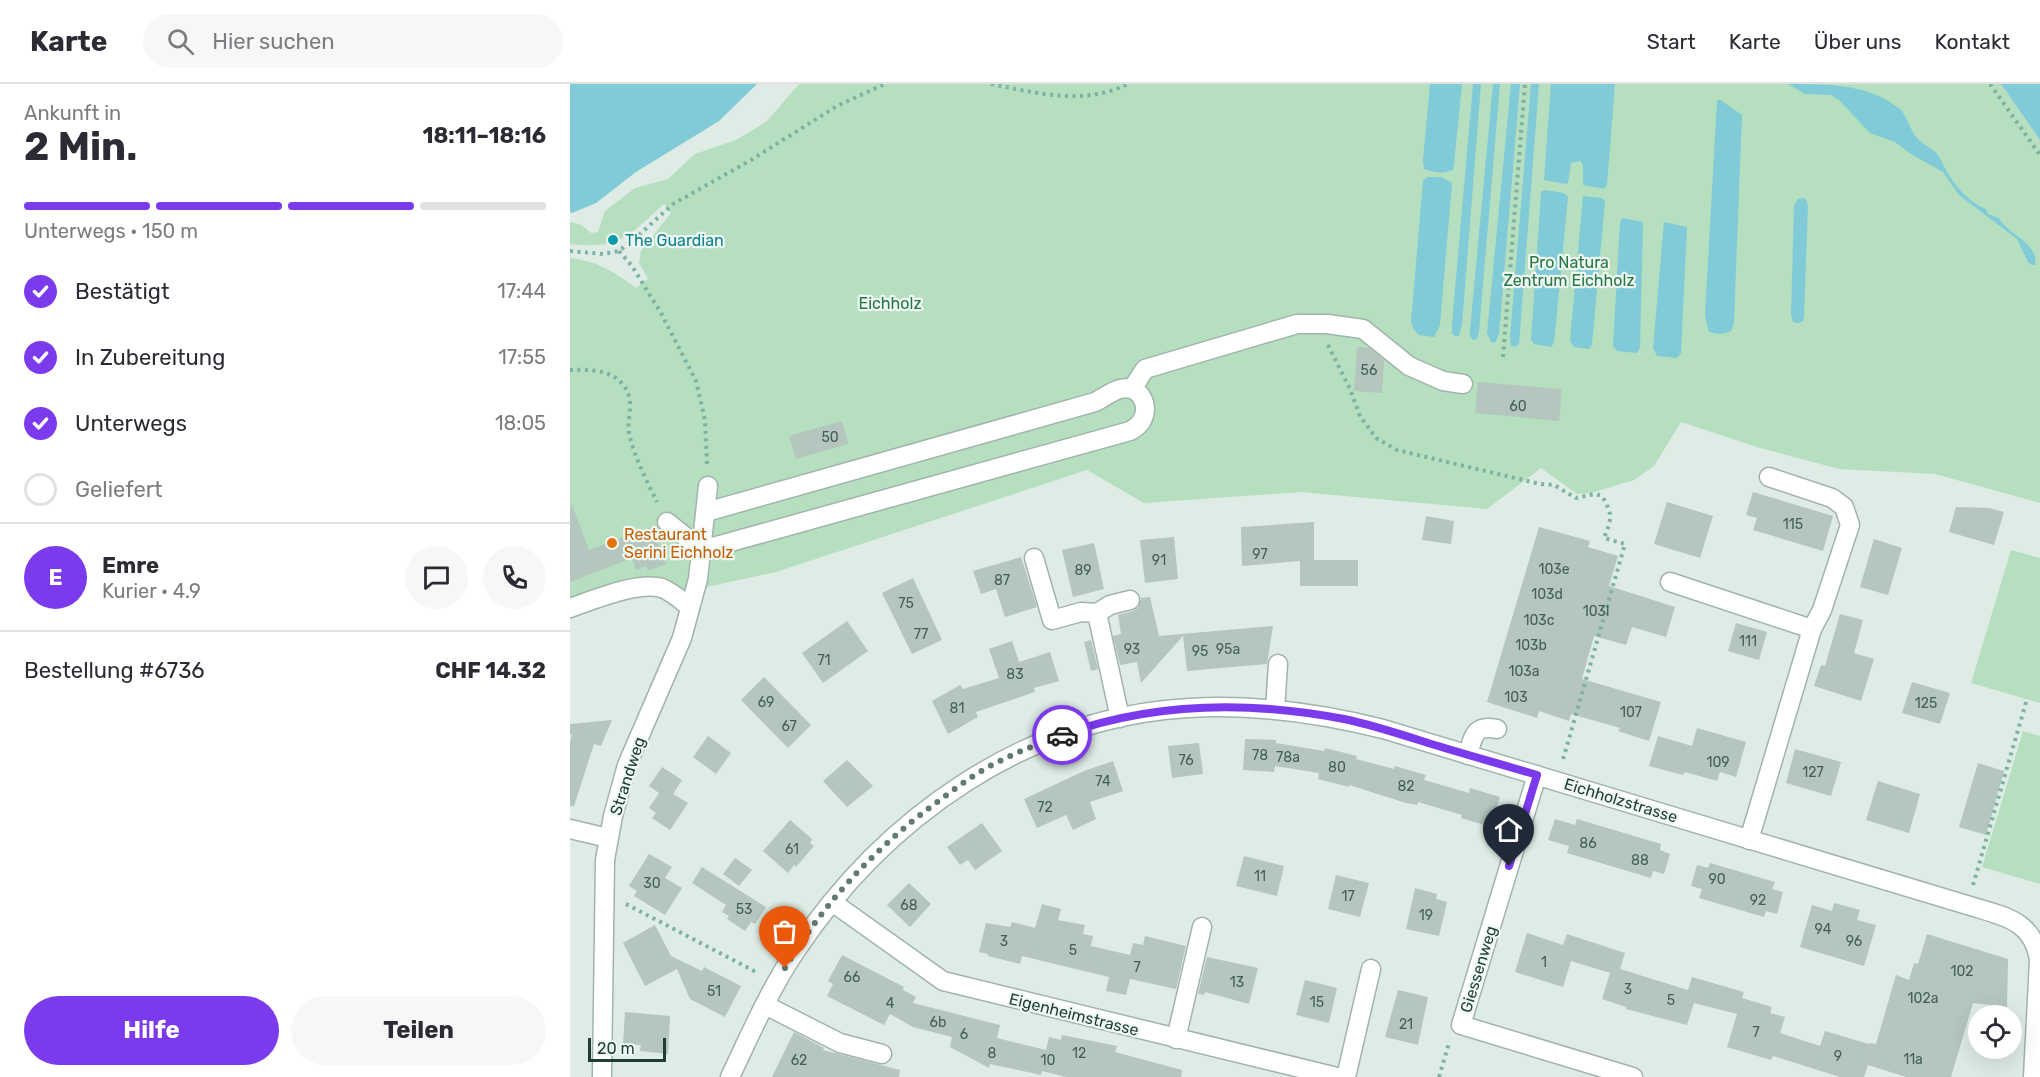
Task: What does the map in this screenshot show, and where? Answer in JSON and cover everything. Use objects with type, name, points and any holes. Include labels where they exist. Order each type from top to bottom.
[{"type":"street","points":[[1132,389],[1145,369],[1297,324],[1363,329],[1409,366],[1443,381],[1463,384]]},
{"type":"street","points":[[667,522],[702,549],[1130,431],[1140,424],[1145,414],[1145,401],[1138,392],[1132,389],[1121,389],[1095,402],[706,512]]},
{"type":"street","points":[[1749,840],[1812,629],[1822,610],[1850,525],[1844,507],[1832,498],[1769,477]]},
{"type":"street","name":"Strandweg","points":[[602,1077],[604,893],[608,838],[627,765],[682,638],[698,579],[708,486]]},
{"type":"street","points":[[1034,558],[1052,620],[1081,612],[1097,613],[1110,605],[1130,600]]},
{"type":"street","points":[[1670,582],[1812,629]]},
{"type":"street","points":[[570,608],[607,594],[638,588],[661,588],[690,606]]},
{"type":"street","points":[[1097,613],[1120,717]]},
{"type":"street","points":[[1275,710],[1278,664]]},
{"type":"street","name":"Eichholzstrasse","points":[[730,1077],[777,983],[794,954],[832,902],[884,845],[920,815],[989,766],[1032,746],[1120,717],[1188,708],[1250,708],[1346,720],[1537,775],[1967,905],[2020,924],[2036,943],[2038,960],[2033,1077]]},
{"type":"street","points":[[1468,755],[1474,734],[1478,730],[1487,727],[1497,729]]},
{"type":"street","name":"Giessenweg","points":[[1537,775],[1461,1025],[1633,1077]]},
{"type":"street","points":[[570,829],[608,838]]},
{"type":"street","name":"Eigenheimstrasse","points":[[832,902],[943,981],[1337,1077]]},
{"type":"street","points":[[1176,1039],[1202,927]]},
{"type":"street","points":[[1346,1077],[1371,969]]},
{"type":"street","points":[[765,1005],[840,1043],[882,1054]]},
{"type":"path","points":[[570,251],[603,254],[619,251],[673,204],[751,160],[837,106],[885,84]]},
{"type":"path","points":[[991,84],[1068,97],[1092,96],[1128,84]]},
{"type":"path","points":[[1503,357],[1525,84]]},
{"type":"path","points":[[1990,84],[2040,155]]},
{"type":"path","points":[[619,251],[632,266],[661,313],[696,381],[705,420],[708,486]]},
{"type":"path","points":[[1316,324],[1337,360],[1360,417],[1376,438],[1397,450],[1540,484],[1554,485],[1576,498],[1595,494],[1602,496],[1611,512],[1605,538],[1626,544],[1557,781]]},
{"type":"path","points":[[570,370],[587,369],[605,372],[620,380],[629,396],[629,432],[641,468],[667,522]]},
{"type":"path","points":[[1967,905],[2027,699]]},
{"type":"path","points":[[604,893],[777,983]]},
{"type":"path","points":[[1439,1077],[1449,1044],[1461,1025]]},
{"type":"green space","points":[[799,84],[2001,84],[2040,140],[2040,503],[1935,474],[1839,469],[1757,447],[1681,422],[1654,466],[1634,480],[1591,493],[1577,494],[1541,468],[1487,509],[1301,492],[1144,503],[1087,470],[776,572],[684,592],[648,592],[570,611],[570,258],[605,268],[636,288],[648,279],[639,263],[641,251],[671,213],[664,204],[623,238],[601,245],[570,244],[570,222],[582,225],[591,233],[598,232],[605,211],[635,188],[668,179],[695,154],[736,140],[766,122]]},
{"type":"green space","points":[[2011,550],[2040,558],[2040,703],[1971,683]]},
{"type":"green space","points":[[2023,731],[2040,736],[2040,884],[1982,867]]},
{"type":"water","points":[[570,84],[757,84],[719,121],[636,172],[596,203],[572,213],[570,212]]},
{"type":"water","points":[[1430,84],[1462,84],[1453,170],[1445,172],[1424,169]]},
{"type":"water","points":[[1473,84],[1481,84],[1462,325],[1459,336],[1455,336],[1452,334],[1452,324]]},
{"type":"water","points":[[1493,84],[1500,84],[1479,332],[1477,339],[1473,340],[1470,330]]},
{"type":"water","points":[[1511,84],[1520,84],[1499,334],[1495,343],[1491,342],[1487,333]]},
{"type":"water","points":[[1531,84],[1539,84],[1519,344],[1515,347],[1511,346],[1510,336]]},
{"type":"water","points":[[1551,84],[1615,84],[1607,185],[1604,189],[1583,185],[1581,161],[1571,163],[1568,183],[1544,180]]},
{"type":"water","points":[[1788,84],[1849,87],[1889,101],[1901,110],[1920,141],[1939,156],[1959,189],[1972,201],[1986,209],[1988,214],[1999,218],[2028,245],[2033,251],[2035,265],[2028,262],[2017,239],[1959,195],[1943,172],[1895,142],[1870,133],[1839,100],[1831,95],[1805,94]]},
{"type":"water","points":[[2001,84],[2040,84],[2040,140]]},
{"type":"water","points":[[1719,99],[1742,115],[1734,323],[1731,331],[1720,334],[1709,332],[1705,316],[1717,101]]},
{"type":"water","points":[[1427,177],[1441,177],[1452,183],[1440,325],[1434,337],[1419,335],[1411,322],[1423,181]]},
{"type":"water","points":[[1545,190],[1564,193],[1568,197],[1554,343],[1551,347],[1534,344],[1531,340],[1541,192]]},
{"type":"water","points":[[1583,196],[1602,198],[1605,202],[1592,345],[1589,349],[1574,347],[1570,341]]},
{"type":"water","points":[[1798,199],[1806,199],[1808,206],[1804,317],[1799,323],[1793,322],[1791,315],[1794,206]]},
{"type":"water","points":[[1622,218],[1643,222],[1640,348],[1637,353],[1617,351],[1613,346]]},
{"type":"water","points":[[1664,222],[1687,227],[1681,353],[1677,358],[1657,356],[1653,348]]},
{"type":"building","points":[[1357,347],[1369,348],[1384,360],[1382,393],[1354,391]]},
{"type":"building","points":[[1478,382],[1562,389],[1559,421],[1475,413]]},
{"type":"building","points":[[842,421],[848,444],[796,459],[789,436]]},
{"type":"building","points":[[1753,492],[1833,516],[1823,551],[1753,530],[1757,518],[1746,515]]},
{"type":"building","points":[[1667,502],[1713,516],[1700,558],[1654,544]]},
{"type":"building","points":[[570,505],[572,505],[589,550],[652,527],[666,564],[648,571],[646,566],[636,570],[632,558],[570,582]]},
{"type":"building","points":[[1956,507],[1989,508],[2004,512],[1994,545],[1949,532]]},
{"type":"building","points":[[1426,516],[1454,521],[1451,544],[1422,540]]},
{"type":"building","points":[[1314,522],[1314,560],[1358,560],[1358,586],[1300,586],[1300,561],[1242,566],[1241,527]]},
{"type":"building","points":[[1539,527],[1590,541],[1588,547],[1618,556],[1609,586],[1675,607],[1666,637],[1632,627],[1626,645],[1594,636],[1582,679],[1661,702],[1649,741],[1618,731],[1620,728],[1571,714],[1569,721],[1539,711],[1537,718],[1487,702]]},
{"type":"building","points":[[1174,537],[1178,579],[1145,583],[1140,540]]},
{"type":"building","points":[[1874,539],[1902,548],[1888,595],[1860,587]]},
{"type":"building","points":[[1094,543],[1104,589],[1073,597],[1062,550]]},
{"type":"building","points":[[1021,557],[1037,607],[1005,617],[996,589],[981,594],[973,571]]},
{"type":"building","points":[[913,578],[942,640],[912,654],[882,593]]},
{"type":"building","points":[[1150,597],[1159,636],[1273,626],[1267,664],[1187,671],[1183,636],[1141,683],[1137,662],[1120,665],[1113,636],[1121,634],[1118,615],[1133,611],[1138,608],[1141,598]]},
{"type":"building","points":[[1840,614],[1863,620],[1854,653],[1874,659],[1861,701],[1814,686],[1821,665],[1825,666]]},
{"type":"building","points":[[847,621],[868,651],[823,683],[802,653]]},
{"type":"building","points":[[1736,623],[1767,632],[1759,660],[1728,651]]},
{"type":"building","points":[[1091,640],[1098,669],[1091,671],[1084,642]]},
{"type":"building","points":[[1012,641],[1019,662],[1050,652],[1059,681],[1034,688],[1035,692],[976,712],[978,717],[948,734],[932,701],[960,685],[963,689],[999,678],[989,649]]},
{"type":"building","points":[[764,677],[811,725],[788,748],[741,700]]},
{"type":"building","points":[[1912,682],[1950,693],[1940,724],[1902,713]]},
{"type":"building","points":[[612,720],[601,746],[594,744],[574,806],[570,806],[570,742],[572,735],[570,724]]},
{"type":"building","points":[[1697,728],[1746,742],[1736,777],[1720,772],[1717,781],[1685,772],[1683,775],[1649,766],[1658,736],[1692,746]]},
{"type":"building","points":[[708,736],[731,753],[716,774],[693,757]]},
{"type":"building","points":[[1245,739],[1276,740],[1276,743],[1324,751],[1325,748],[1357,756],[1356,759],[1394,769],[1395,766],[1426,775],[1424,780],[1469,793],[1470,788],[1500,797],[1491,827],[1461,818],[1462,815],[1418,802],[1417,805],[1406,803],[1349,785],[1349,787],[1318,779],[1319,773],[1275,766],[1274,772],[1243,770]]},
{"type":"building","points":[[1199,743],[1203,774],[1172,778],[1168,746]]},
{"type":"building","points":[[1795,749],[1841,762],[1831,796],[1786,783]]},
{"type":"building","points":[[847,760],[873,786],[847,807],[823,781]]},
{"type":"building","points":[[1113,761],[1123,791],[1090,802],[1096,819],[1073,830],[1066,815],[1037,828],[1024,799],[1084,771]]},
{"type":"building","points":[[1978,763],[2004,771],[1986,835],[1959,827]]},
{"type":"building","points":[[662,767],[682,780],[673,794],[688,803],[670,830],[652,818],[656,813],[649,808],[659,793],[649,786]]},
{"type":"building","points":[[1878,781],[1920,794],[1909,833],[1866,820]]},
{"type":"building","points":[[1555,819],[1575,825],[1577,819],[1661,844],[1660,850],[1670,854],[1664,874],[1653,871],[1651,878],[1567,853],[1569,846],[1548,840]]},
{"type":"building","points":[[790,820],[812,839],[810,843],[814,846],[788,873],[763,851]]},
{"type":"building","points":[[982,823],[1002,851],[975,870],[968,860],[960,865],[947,847]]},
{"type":"building","points":[[649,854],[672,867],[665,878],[682,888],[665,915],[634,896],[637,891],[629,886]]},
{"type":"building","points":[[1244,856],[1284,866],[1277,896],[1236,886]]},
{"type":"building","points":[[735,858],[752,870],[739,886],[723,874]]},
{"type":"building","points":[[1710,863],[1775,882],[1772,889],[1783,892],[1777,914],[1766,911],[1764,917],[1699,898],[1702,889],[1691,886],[1697,865],[1708,868]]},
{"type":"building","points":[[702,867],[766,907],[755,924],[751,922],[745,931],[727,919],[729,916],[722,912],[726,905],[692,883]]},
{"type":"building","points":[[1336,875],[1369,883],[1360,917],[1328,909]]},
{"type":"building","points":[[909,883],[931,904],[910,927],[887,905]]},
{"type":"building","points":[[1415,888],[1437,894],[1436,899],[1447,902],[1439,936],[1406,929]]},
{"type":"building","points":[[1834,903],[1860,910],[1857,920],[1876,925],[1864,966],[1800,947],[1812,905],[1832,911]]},
{"type":"building","points":[[1042,904],[1061,909],[1058,920],[1085,925],[1083,934],[1093,936],[1091,946],[1130,955],[1133,943],[1143,945],[1145,936],[1186,946],[1176,989],[1130,979],[1126,995],[1106,991],[1109,977],[1022,956],[1020,964],[979,952],[986,923],[1010,927],[1012,922],[1035,928]]},
{"type":"building","points":[[655,925],[671,956],[702,971],[704,967],[741,986],[725,1017],[690,999],[677,969],[645,986],[623,943]]},
{"type":"building","points":[[1527,933],[1563,945],[1567,934],[1625,953],[1620,969],[1688,990],[1692,977],[1744,992],[1742,998],[1772,1007],[1770,1013],[1785,1017],[1780,1033],[1820,1046],[1825,1031],[1876,1044],[1896,975],[1909,980],[1914,963],[1918,964],[1927,934],[2008,959],[2007,1005],[1973,1003],[1968,1005],[1968,1020],[1951,1077],[1906,1077],[1868,1065],[1864,1077],[1840,1077],[1773,1056],[1771,1060],[1727,1047],[1737,1014],[1694,1003],[1687,1025],[1626,1009],[1626,1007],[1602,999],[1610,973],[1571,961],[1563,987],[1515,972]]},
{"type":"building","points":[[842,955],[904,987],[903,990],[916,997],[913,1003],[1000,1025],[997,1038],[1046,1050],[1049,1037],[1061,1040],[1062,1035],[1117,1046],[1115,1052],[1182,1070],[1181,1077],[1066,1077],[1042,1071],[1041,1075],[990,1064],[989,1068],[950,1047],[952,1037],[913,1027],[890,1014],[884,1025],[827,996],[833,984],[828,981]]},
{"type":"building","points":[[1207,957],[1258,968],[1249,1004],[1205,992],[1204,995],[1198,994]]},
{"type":"building","points":[[1305,980],[1337,988],[1329,1023],[1296,1015]]},
{"type":"building","points":[[1398,990],[1428,997],[1418,1045],[1385,1037]]},
{"type":"building","points":[[625,1012],[670,1016],[668,1054],[640,1051],[641,1045],[623,1044]]},
{"type":"building","points":[[794,1032],[824,1048],[823,1050],[900,1070],[899,1077],[772,1077]]},
{"type":"way so far","points":[[785,968],[813,927],[855,875],[884,845],[920,815],[989,766],[1062,735]]},
{"type":"place","name":"The Guardian","points":[[613,240]]},
{"type":"place","name":"Restaurant Serini Eichholz","points":[[612,543]]},
{"type":"route","points":[[1062,735],[1120,717],[1188,708],[1222,707],[1304,713],[1383,729],[1537,775],[1509,866]]},
{"type":"park label","name":"Pro Natura Zentrum Eichholz","points":[[1569,271]]},
{"type":"park label","name":"Eichholz","points":[[890,303]]}]
